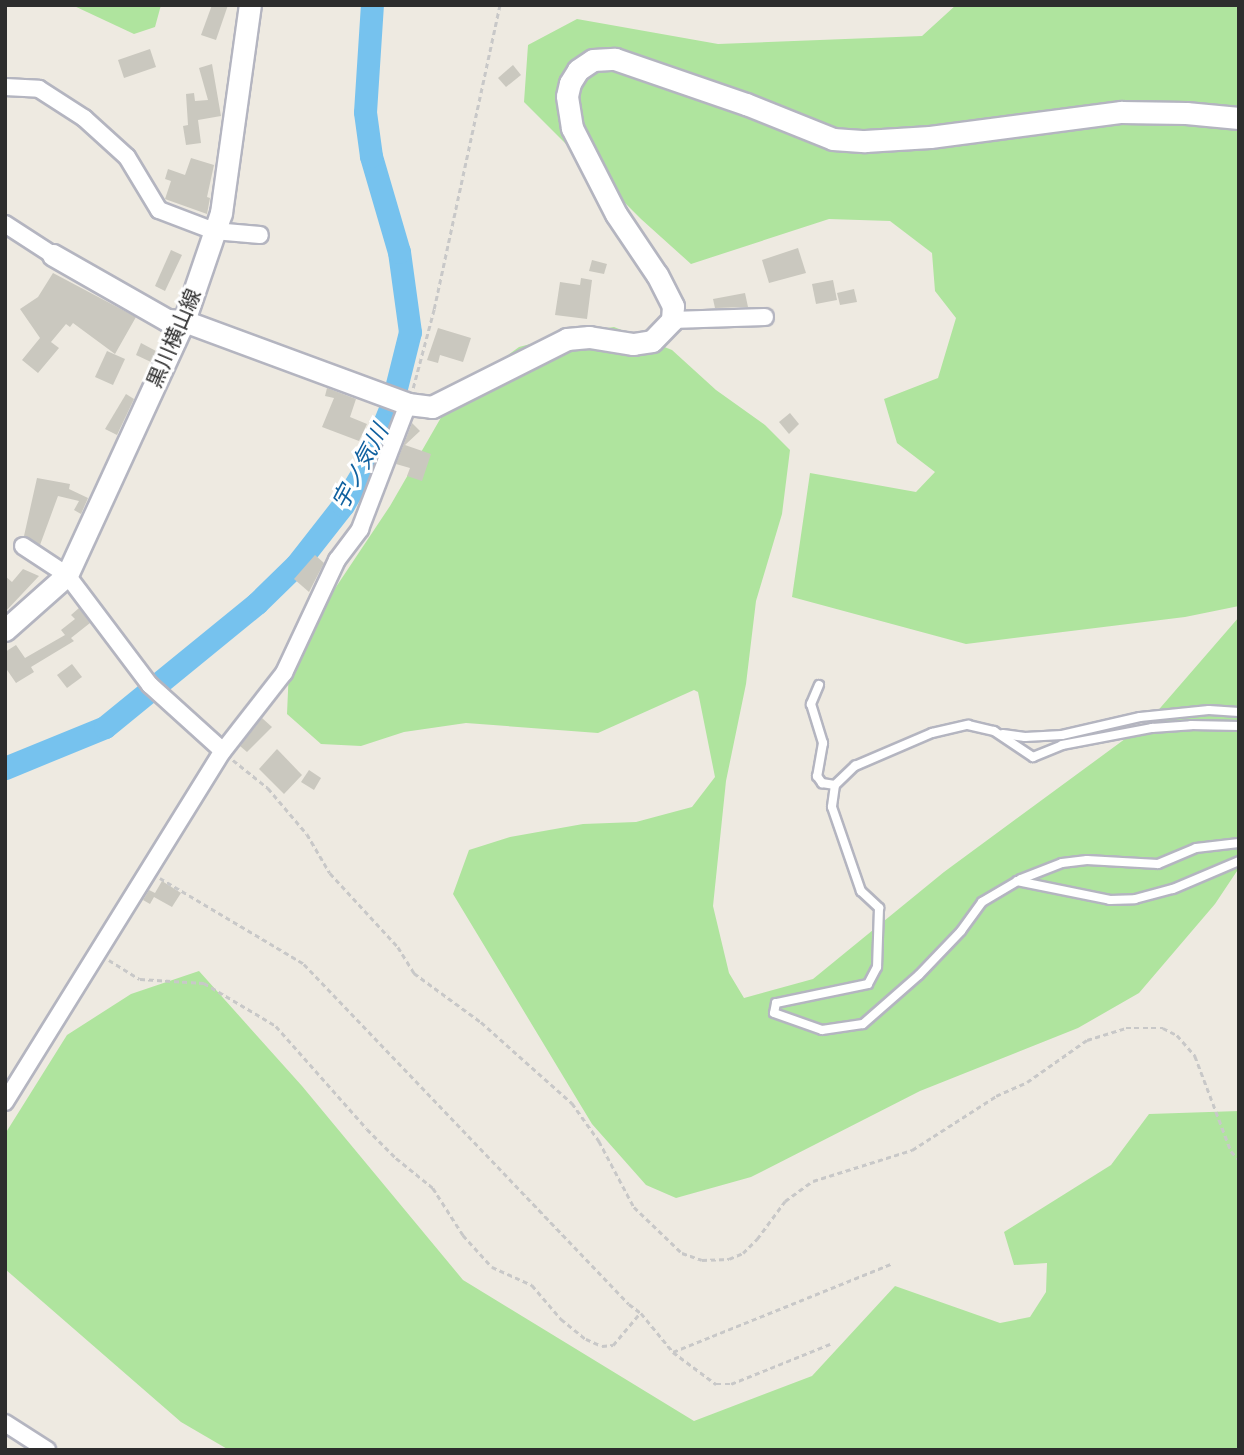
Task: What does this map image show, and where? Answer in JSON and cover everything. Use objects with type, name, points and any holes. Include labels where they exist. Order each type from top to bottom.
[{"type":"street","name":"黒川横山線","points":[[5,631],[67,575],[184,321],[221,213],[250,5]]},
{"type":"street","points":[[5,224],[167,320],[184,321],[408,404],[432,407],[567,339],[589,337],[633,344],[652,341],[671,320],[673,306],[657,275],[616,214],[572,128],[567,96],[570,83],[578,70],[593,60],[615,59],[833,139],[864,141],[930,137],[1121,112],[1186,113],[1239,118]]},
{"type":"street","points":[[5,87],[39,89],[84,118],[127,157],[159,210],[214,231],[260,235]]},
{"type":"street","points":[[671,320],[765,317]]},
{"type":"street","points":[[5,1102],[223,751],[285,673],[337,561],[360,529],[408,404]]},
{"type":"street","points":[[23,546],[67,575],[154,688],[223,751]]},
{"type":"street","points":[[5,1423],[47,1450]]},
{"type":"lane","points":[[819,685],[811,704],[823,743],[817,776],[822,783],[835,785]]},
{"type":"lane","points":[[1239,712],[1209,710],[1140,717],[1098,729],[1025,737],[999,734],[968,725],[950,727],[855,766],[835,785],[832,807],[861,891],[878,908],[877,967],[868,984],[776,1003],[774,1013],[822,1030],[863,1024],[919,975],[961,931],[982,902],[1017,881],[1062,863],[1087,860],[1158,863],[1196,848],[1239,843]]},
{"type":"lane","points":[[999,734],[1032,757],[1062,745],[1152,728],[1191,725],[1239,726]]},
{"type":"lane","points":[[1017,881],[1110,900],[1135,899],[1173,889],[1239,861]]},
{"type":"path","points":[[408,404],[434,309],[500,5]]},
{"type":"path","points":[[223,751],[268,788],[307,834],[330,873],[398,947],[414,973],[481,1022],[565,1095],[600,1141],[634,1207],[682,1253],[702,1260],[729,1259],[743,1253],[785,1201],[813,1181],[912,1150],[996,1096],[1027,1082],[1087,1040],[1126,1028],[1163,1028],[1177,1035],[1195,1056],[1231,1151],[1239,1160]]},
{"type":"path","points":[[148,871],[304,964],[640,1313],[673,1352],[716,1384],[731,1384],[830,1344]]},
{"type":"path","points":[[97,953],[140,979],[204,983],[276,1026],[367,1129],[396,1158],[433,1188],[463,1235],[492,1267],[531,1285],[561,1319],[586,1339],[602,1346],[614,1345],[640,1313]]},
{"type":"path","points":[[673,1352],[891,1264]]},
{"type":"green space","points":[[72,5],[161,5],[155,27],[134,34]]},
{"type":"green space","points":[[956,5],[1239,5],[1239,606],[1185,617],[966,644],[792,597],[810,473],[916,492],[935,472],[897,443],[884,399],[938,378],[956,318],[935,291],[932,253],[890,221],[829,219],[691,264],[641,219],[524,102],[528,45],[577,19],[718,44],[922,36]]},
{"type":"green space","points":[[614,327],[672,350],[716,390],[765,425],[790,450],[782,514],[756,601],[746,684],[726,781],[713,906],[729,973],[744,998],[813,979],[944,872],[1148,722],[1239,617],[1239,868],[1215,904],[1139,993],[1078,1028],[920,1091],[751,1177],[676,1198],[646,1185],[592,1124],[453,894],[469,850],[510,837],[583,824],[636,822],[692,807],[715,777],[698,692],[694,690],[598,733],[466,723],[404,732],[361,746],[321,744],[287,714],[289,668],[322,608],[390,506],[454,395],[519,347],[572,333]]},
{"type":"green space","points":[[199,971],[302,1086],[463,1280],[694,1421],[812,1376],[895,1286],[1000,1323],[1030,1317],[1046,1292],[1047,1263],[1014,1265],[1004,1232],[1111,1165],[1149,1114],[1239,1111],[1239,1450],[229,1450],[181,1422],[5,1269],[5,1134],[67,1035],[131,994]]},
{"type":"building","points":[[212,5],[228,5],[216,40],[201,35]]},
{"type":"building","points":[[150,49],[156,67],[124,78],[118,60]]},
{"type":"building","points":[[212,64],[221,116],[198,120],[201,143],[186,145],[183,126],[188,125],[186,94],[194,93],[195,101],[208,100],[199,68]]},
{"type":"building","points":[[513,65],[521,75],[506,87],[498,78]]},
{"type":"building","points":[[191,158],[214,165],[207,197],[210,198],[207,214],[165,199],[171,181],[165,179],[168,169],[185,175]]},
{"type":"building","points":[[798,248],[806,273],[769,283],[762,260]]},
{"type":"building","points":[[171,250],[182,255],[165,291],[155,286]]},
{"type":"building","points":[[592,260],[607,264],[604,274],[589,271]]},
{"type":"building","points":[[53,273],[136,317],[115,354],[73,323],[70,327],[66,324],[51,342],[59,348],[38,373],[22,360],[40,338],[20,309],[38,297]]},
{"type":"building","points":[[581,278],[592,280],[587,319],[555,315],[560,282],[580,285]]},
{"type":"building","points":[[833,280],[837,300],[816,304],[812,284]]},
{"type":"building","points":[[854,289],[857,302],[840,305],[837,293]]},
{"type":"building","points":[[745,293],[748,307],[715,308],[713,299]]},
{"type":"building","points":[[438,328],[471,338],[463,362],[440,355],[438,363],[427,360]]},
{"type":"building","points":[[141,343],[156,351],[151,362],[136,355]]},
{"type":"building","points":[[107,351],[125,359],[113,385],[95,377]]},
{"type":"building","points":[[327,388],[356,399],[350,417],[367,424],[359,441],[322,427],[334,398],[325,396]]},
{"type":"building","points":[[126,394],[134,399],[117,435],[105,429]]},
{"type":"building","points":[[790,413],[799,424],[789,434],[779,422]]},
{"type":"building","points":[[412,423],[420,431],[405,445],[431,454],[422,481],[407,476],[410,468],[396,464]]},
{"type":"building","points":[[37,478],[70,484],[69,489],[88,498],[81,514],[74,510],[79,501],[58,496],[40,545],[24,536]]},
{"type":"building","points":[[315,555],[324,563],[309,592],[294,579]]},
{"type":"building","points":[[23,569],[39,576],[5,612],[5,576],[12,582]]},
{"type":"building","points":[[79,608],[90,623],[71,638],[74,641],[31,667],[34,672],[16,683],[5,667],[5,652],[16,645],[25,658],[65,635],[61,630],[75,619],[71,615]]},
{"type":"building","points":[[72,664],[82,677],[67,688],[57,675]]},
{"type":"building","points":[[262,718],[272,727],[247,752],[240,746]]},
{"type":"building","points":[[277,749],[302,775],[284,794],[259,769]]},
{"type":"building","points":[[309,770],[321,778],[314,790],[301,782]]},
{"type":"building","points":[[162,881],[181,893],[172,907],[154,897],[150,904],[143,900],[149,890],[155,893]]},
{"type":"waterway","name":"宇ノ気川","points":[[5,768],[105,727],[257,603],[296,565],[343,505],[367,465],[392,404],[410,332],[399,252],[371,156],[365,112],[372,5]]}]
